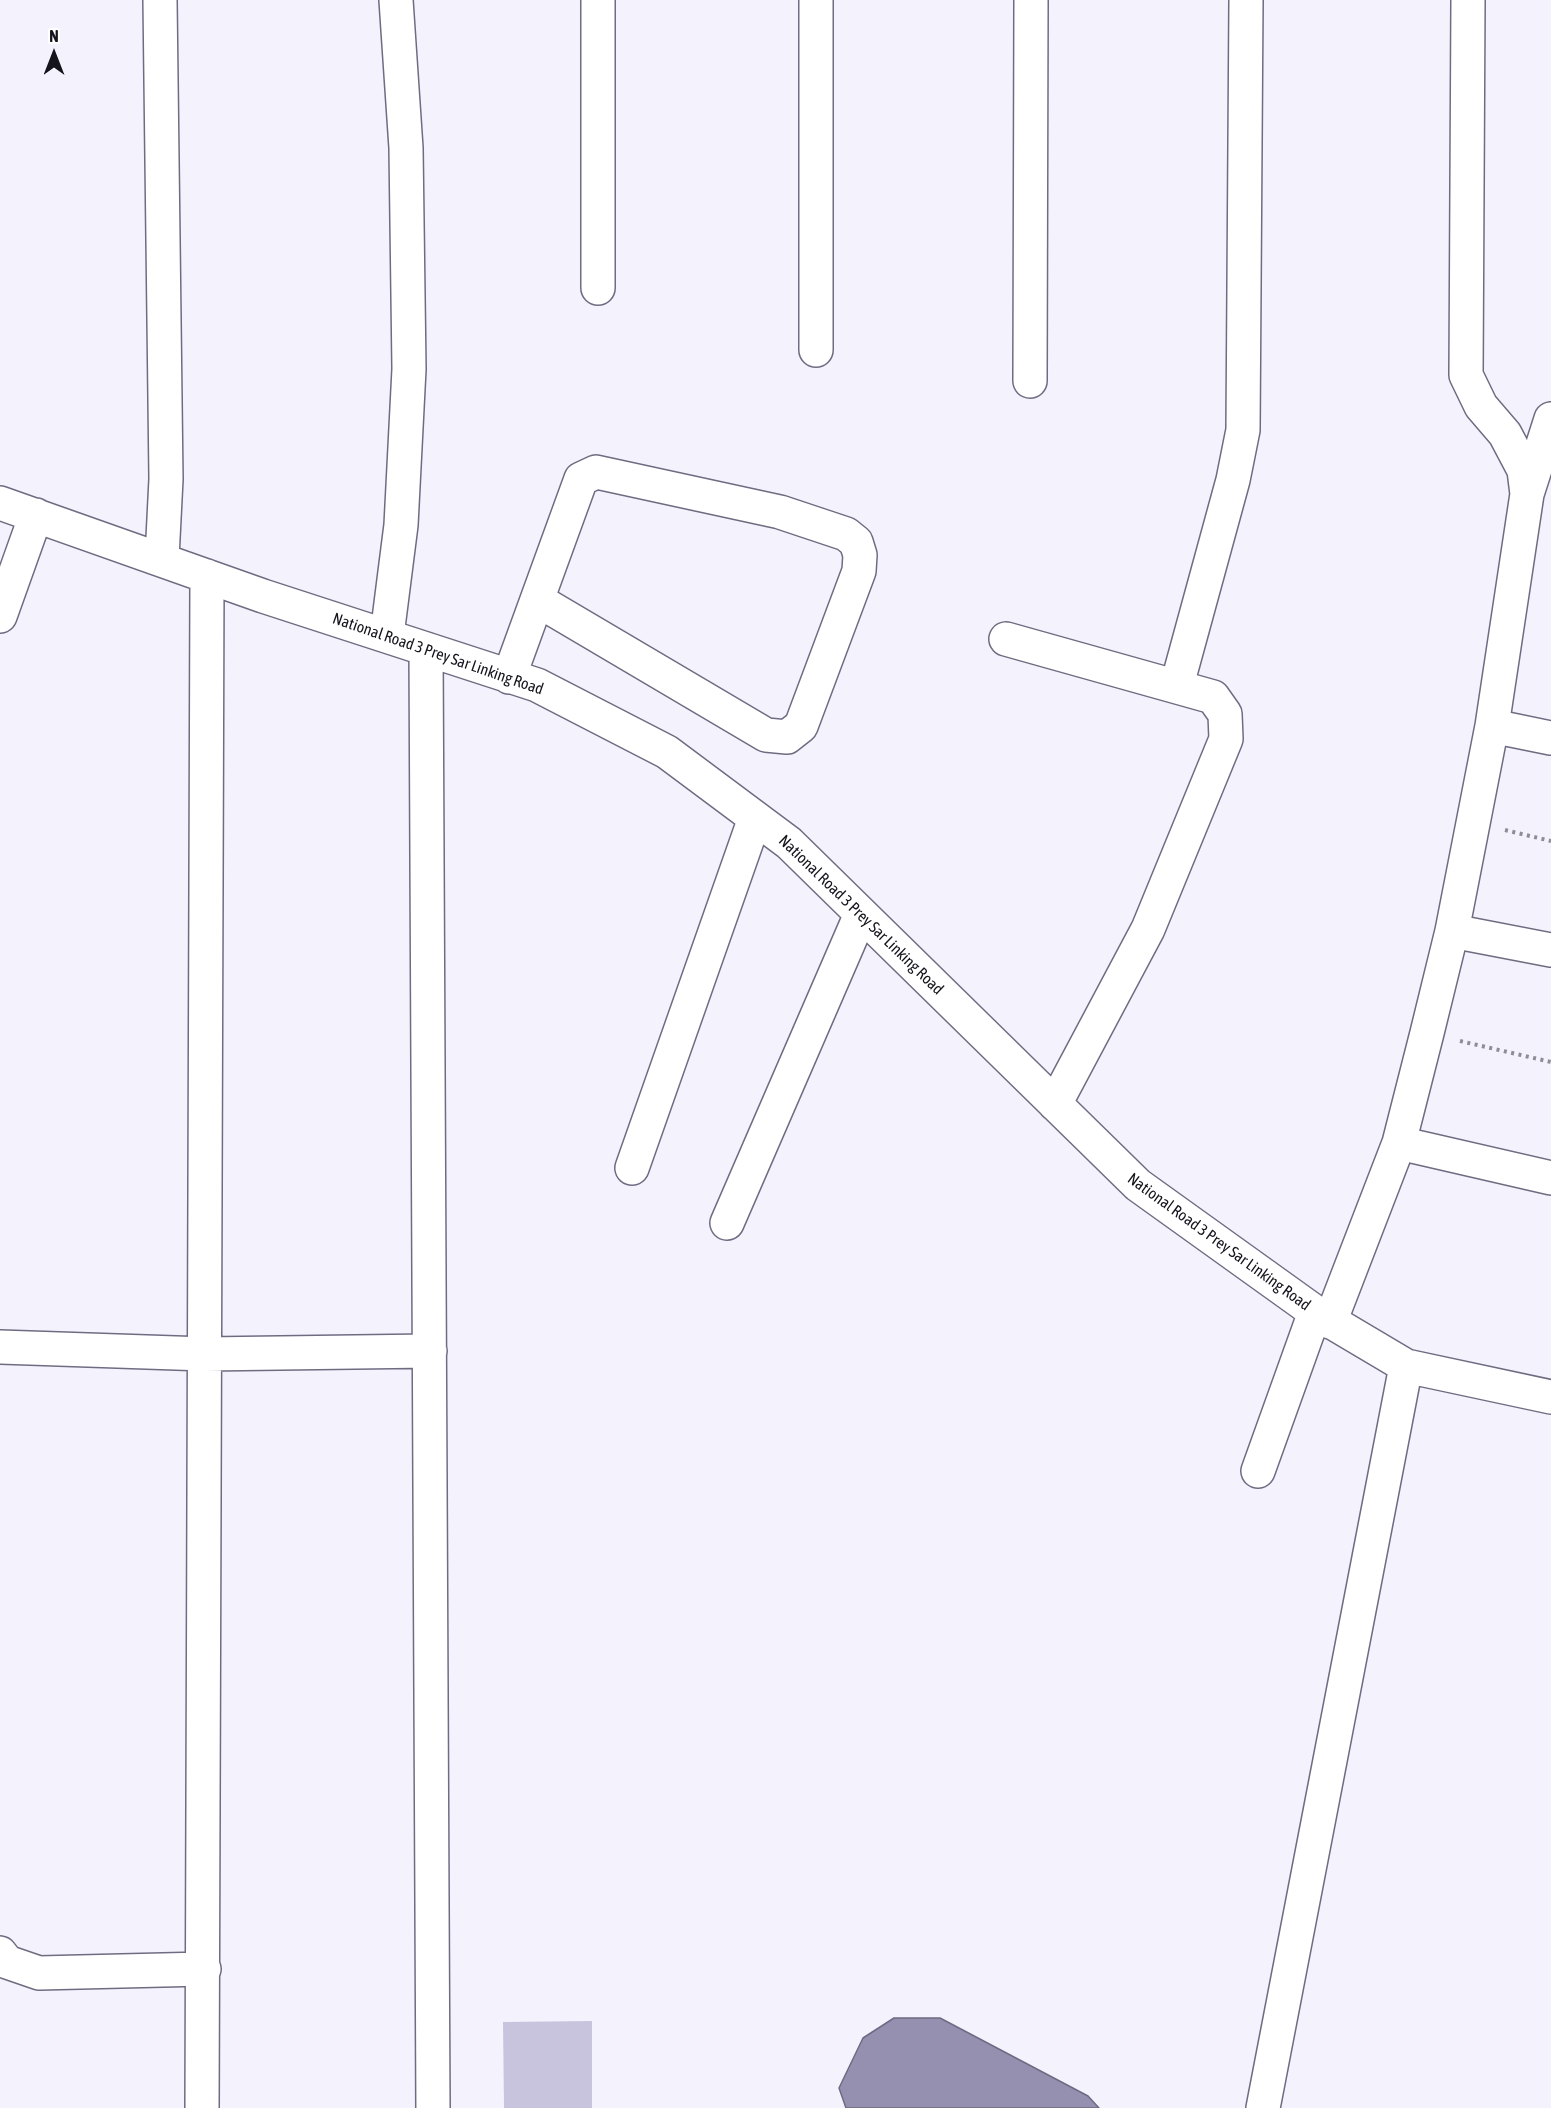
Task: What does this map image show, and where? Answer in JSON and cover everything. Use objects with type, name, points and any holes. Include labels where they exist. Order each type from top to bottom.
[{"type":"street","points":[[160,0],[166,479],[162,558]]},
{"type":"street","points":[[387,635],[401,525],[409,369],[406,148],[396,0]]},
{"type":"street","points":[[598,0],[598,288]]},
{"type":"street","points":[[816,0],[816,350]]},
{"type":"street","points":[[1030,381],[1031,0]]},
{"type":"street","points":[[1177,685],[1233,480],[1243,430],[1246,0]]},
{"type":"street","points":[[1468,0],[1466,375],[1481,406],[1505,434],[1524,470],[1527,494]]},
{"type":"street","points":[[1258,1471],[1322,1317],[1399,1143],[1452,931],[1492,726],[1527,494],[1551,419]]},
{"type":"street","points":[[509,677],[539,601],[581,479],[596,472],[780,512],[846,534],[856,542],[860,555],[859,571],[801,726],[787,738],[766,735],[539,601]]},
{"type":"street","name":"National Road 3 Prey Sar Linking Road","points":[[0,503],[162,558],[207,576],[537,686],[667,752],[789,843],[1138,1185],[1322,1317],[1406,1366],[1551,1397]]},
{"type":"street","points":[[0,616],[36,515]]},
{"type":"street","points":[[202,2108],[207,576]]},
{"type":"street","points":[[1006,639],[1177,685],[1213,697],[1225,714],[1226,739],[1148,929],[1055,1104]]},
{"type":"street","points":[[426,649],[434,2108]]},
{"type":"street","points":[[1492,726],[1551,738]]},
{"type":"street","points":[[632,1168],[755,818]]},
{"type":"street","points":[[727,1223],[861,914]]},
{"type":"street","points":[[1452,931],[1551,950]]},
{"type":"street","points":[[1399,1143],[1551,1178]]},
{"type":"street","points":[[0,1347],[205,1354],[430,1351]]},
{"type":"street","points":[[1265,2108],[1406,1366]]},
{"type":"street","points":[[0,1953],[7,1962],[39,1973],[204,1969]]},
{"type":"path","points":[[1472,823],[1551,841]]},
{"type":"path","points":[[1427,1033],[1551,1062]]},
{"type":"shaded area","points":[[894,2018],[940,2018],[1088,2096],[1099,2108],[846,2108],[839,2088],[863,2038]]},
{"type":"building","points":[[592,2021],[592,2108],[504,2108],[503,2022]]}]
